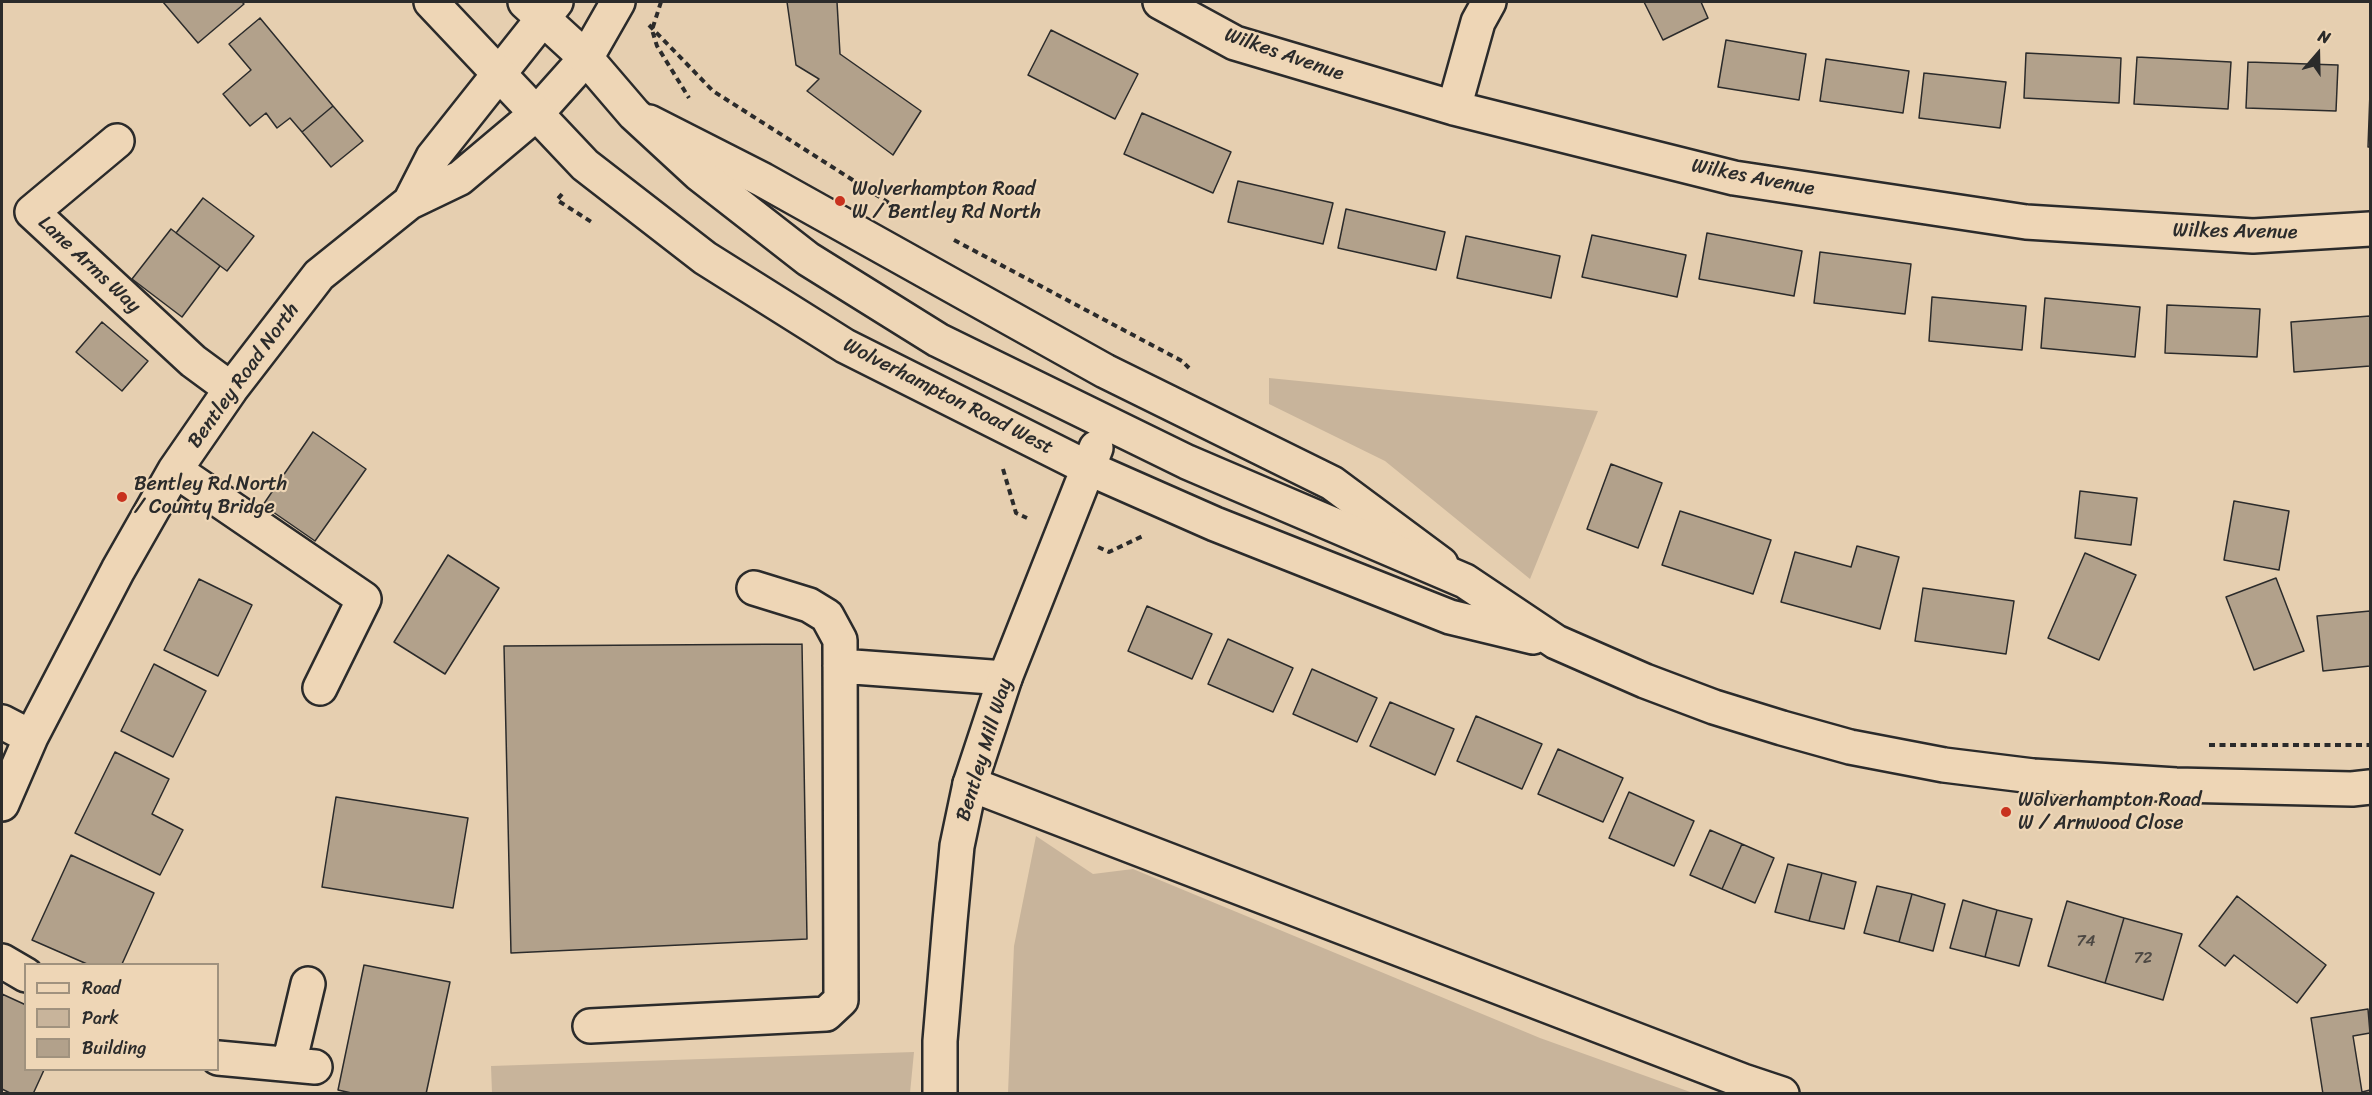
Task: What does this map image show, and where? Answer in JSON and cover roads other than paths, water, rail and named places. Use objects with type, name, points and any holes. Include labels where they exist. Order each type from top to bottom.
[{"type":"main road","name":"Wolverhampton Road West","points":[[431,2],[585,165],[705,258],[845,346],[1088,468],[1215,525],[1450,617],[1556,642]]},
{"type":"main road","name":"Bentley Road North","points":[[2,804],[31,737],[118,570],[175,470],[231,389],[319,275],[410,202],[460,178],[536,114],[586,58],[618,2]]},
{"type":"main road","name":"Wilkes Avenue","points":[[1160,2],[1235,43],[1454,108],[1734,178],[2026,222],[2253,236],[2370,229]]},
{"type":"main road","points":[[1454,108],[1478,22],[1489,2]]},
{"type":"main road","name":"Wolverhampton Road West","points":[[542,7],[634,114],[699,174],[808,259],[938,340],[1187,462],[1465,581],[1556,642],[1645,681],[1714,707],[1850,747],[1944,765],[2033,776],[2176,785],[2321,789],[2370,787]]},
{"type":"main road","name":"Bentley Road North","points":[[410,202],[433,157],[498,75],[542,7]]},
{"type":"main road","points":[[634,114],[764,180],[1105,371],[1332,483],[1465,581]]},
{"type":"main road","name":"Lane Arms Way","points":[[117,141],[32,212],[192,361],[231,389]]},
{"type":"main road","name":"Bentley Mill Way","points":[[940,1094],[940,1041],[957,846],[970,784],[1005,678],[1107,424]]},
{"type":"main road","points":[[175,470],[364,599],[320,688]]},
{"type":"main road","points":[[590,1026],[826,1014],[841,1000],[840,640],[827,616],[809,605],[754,588]]},
{"type":"main road","points":[[840,666],[1005,678]]},
{"type":"main road","points":[[2,722],[31,737]]},
{"type":"main road","points":[[970,784],[1732,1077],[1782,1094]]},
{"type":"main road","points":[[2,961],[24,974]]},
{"type":"main road","points":[[219,1058],[302,1066],[308,984]]},
{"type":"place","name":"Wolverhampton Road W / Bentley Rd North","points":[[840,201]]},
{"type":"place","name":"Bentley Rd North / County Bridge","points":[[122,497]]},
{"type":"place","name":"Wolverhampton Road W / Arnwood Close","points":[[2006,812]]}]
